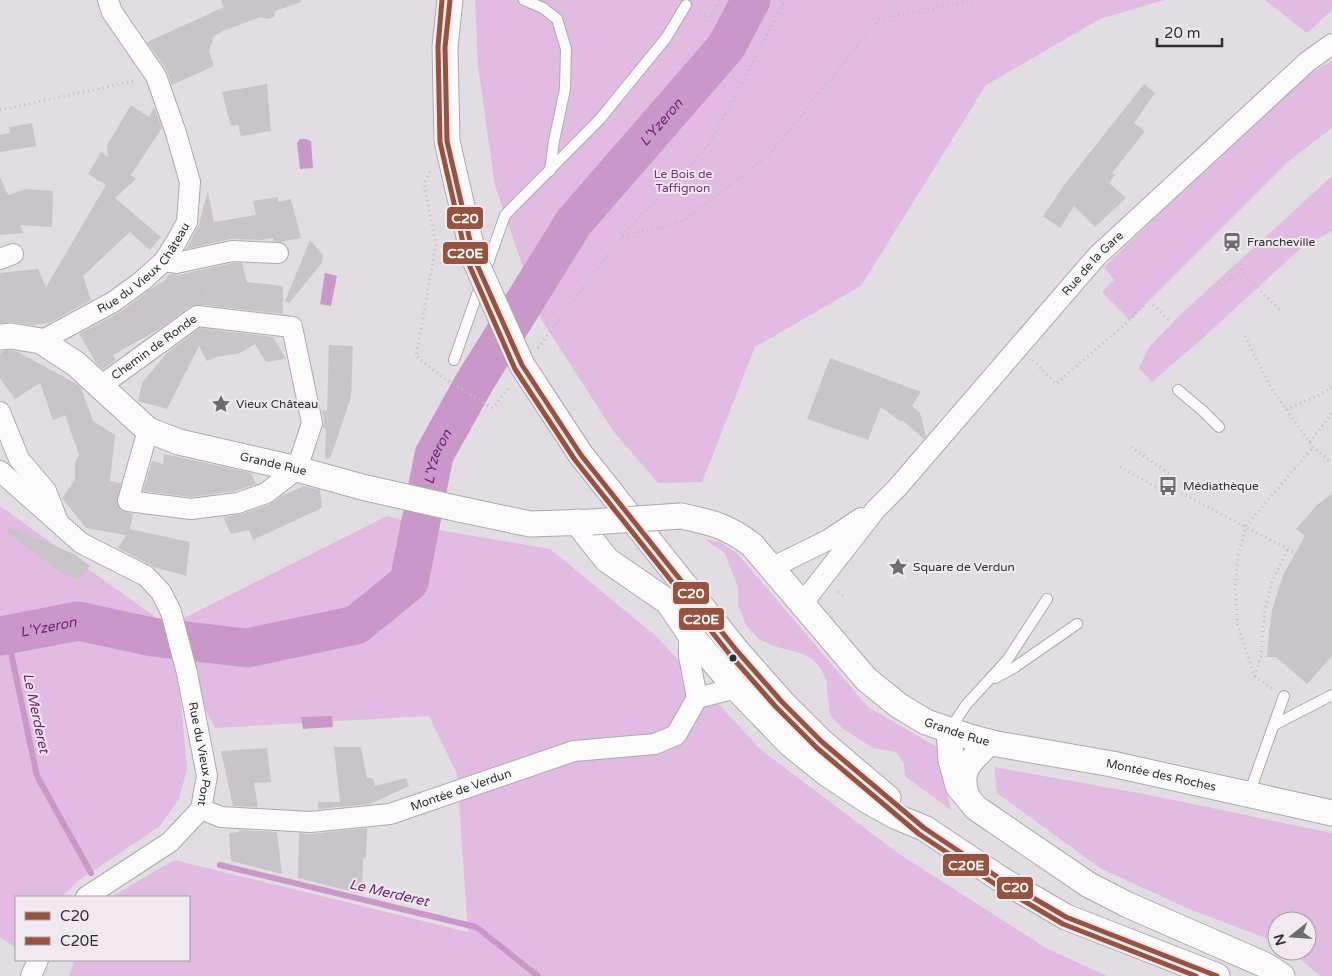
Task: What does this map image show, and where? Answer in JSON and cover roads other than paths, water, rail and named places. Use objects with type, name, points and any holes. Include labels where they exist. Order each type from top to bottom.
[{"type":"street","name":"Rue du Vieux Château","points":[[41,341],[113,302],[142,282],[164,261],[187,222],[190,182],[176,133],[156,76],[112,12],[108,0]]},
{"type":"street","points":[[450,0],[445,47],[448,141],[474,258],[522,366],[581,454],[737,651],[782,702],[822,742],[924,828],[1000,878],[1066,917],[1217,976]]},
{"type":"street","name":"Rue de la Gare","points":[[802,604],[876,509],[1020,347],[1097,256],[1306,62],[1332,44]]},
{"type":"street","points":[[164,261],[176,264],[232,251],[278,253]]},
{"type":"street","name":"Chemin de Ronde","points":[[99,387],[197,316],[292,327],[312,423],[306,472]]},
{"type":"street","name":"Grande Rue","points":[[0,337],[11,336],[41,341],[76,364],[148,430],[179,442],[459,510],[530,524],[682,516],[715,523],[742,537],[752,545],[854,666],[875,688],[911,714],[949,730],[989,742],[964,772],[962,780],[967,798]]},
{"type":"street","points":[[0,412],[19,460],[46,491],[58,522]]},
{"type":"street","points":[[148,430],[128,501],[191,509],[238,503],[266,493],[306,472]]},
{"type":"street","points":[[0,471],[58,522]]},
{"type":"street","name":"Rue de la Gare","points":[[771,568],[828,540],[876,509]]},
{"type":"street","name":"Rue du Vieux Pont","points":[[58,522],[81,543],[146,576],[162,592],[170,612],[187,673],[207,776],[201,809],[170,842],[88,896]]},
{"type":"street","points":[[584,522],[607,560],[668,602],[689,633],[736,688],[790,744],[826,773],[868,801],[924,828]]},
{"type":"street","points":[[689,633],[689,656],[696,698],[736,688]]},
{"type":"street","name":"Montée de Verdun","points":[[201,809],[221,817],[310,822],[390,814],[574,751],[655,744],[676,735],[696,698]]},
{"type":"street","points":[[949,730],[954,771],[958,786],[976,808],[1089,885],[1128,905],[1265,965],[1282,976]]},
{"type":"street","name":"Montée des Roches","points":[[989,742],[1112,764],[1249,794],[1311,810],[1332,813]]},
{"type":"street","points":[[31,976],[38,961]]},
{"type":"lane","points":[[524,0],[543,8],[556,20],[566,49],[565,89],[550,171]]},
{"type":"lane","points":[[454,360],[505,215],[600,120],[666,38],[686,5]]},
{"type":"lane","points":[[1178,390],[1219,427]]},
{"type":"lane","points":[[949,730],[966,705],[1008,659],[1047,600]]},
{"type":"lane","points":[[987,682],[1015,667],[1077,624]]},
{"type":"lane","points":[[1274,724],[1332,695]]},
{"type":"lane","points":[[1249,794],[1284,696]]},
{"type":"waterway","name":"L'Yzeron","points":[[0,636],[78,621],[152,637],[247,648],[356,625],[409,582],[434,455],[474,383],[574,222],[726,47],[751,0]]},
{"type":"waterway","name":"Le Merderet","points":[[7,634],[37,776],[91,873]]},
{"type":"waterway","name":"Le Merderet","points":[[220,865],[476,927],[538,976]]},
{"type":"place","name":"Francheville","points":[[1232,242]]},
{"type":"place","name":"Vieux Château","points":[[221,404]]},
{"type":"place","name":"Médiathèque","points":[[1168,486]]},
{"type":"place","name":"Square de Verdun","points":[[898,567]]},
{"type":"park label","name":"Le Bois de Taffignon","points":[[683,181]]}]
